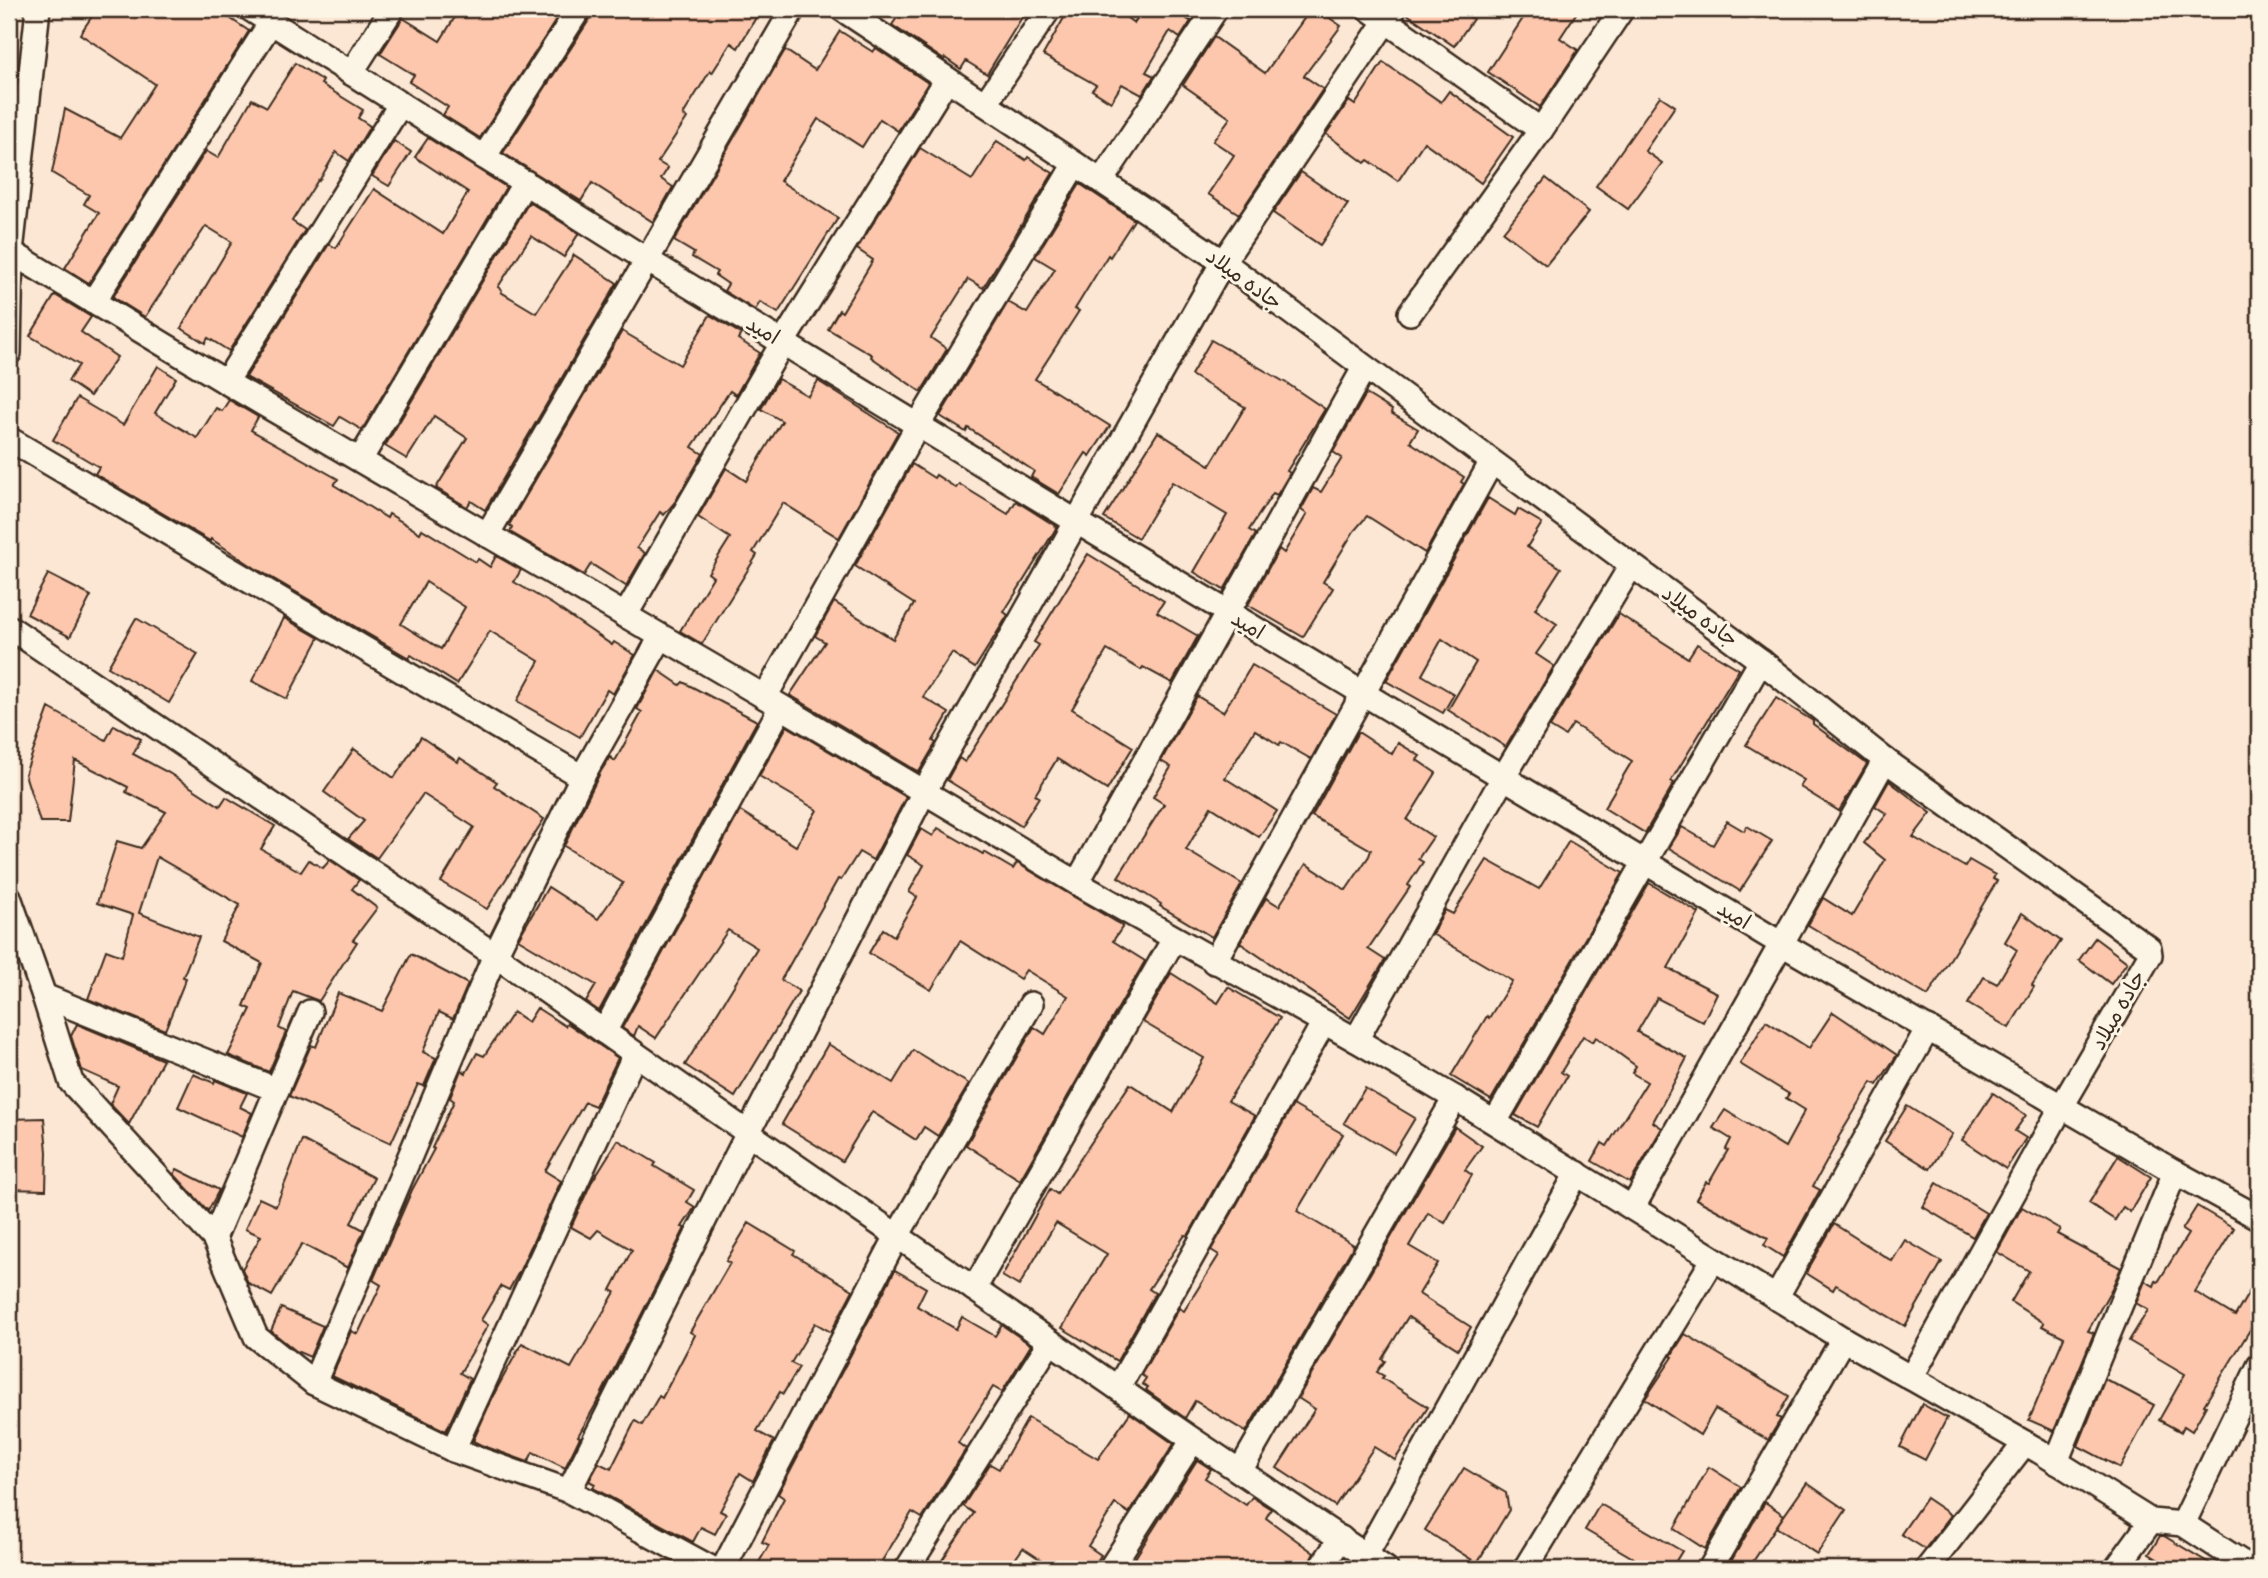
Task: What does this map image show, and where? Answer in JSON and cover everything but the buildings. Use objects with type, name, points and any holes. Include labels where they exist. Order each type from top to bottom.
[{"type":"street","points":[[9,353],[10,251],[38,9]]},
{"type":"street","name":"امید","points":[[250,9],[647,260],[1228,613],[1780,943],[2259,1218]]},
{"type":"street","points":[[351,73],[392,9]]},
{"type":"street","points":[[484,157],[579,9]]},
{"type":"street","points":[[487,536],[793,9]]},
{"type":"street","name":"جاده میلاد","points":[[842,9],[1223,262],[1761,661],[1885,760],[2149,948],[2150,955],[2062,1106],[1911,1378]]},
{"type":"street","points":[[985,104],[1049,9]]},
{"type":"street","points":[[1101,181],[1216,9]]},
{"type":"street","points":[[1410,313],[1541,130],[1622,9]]},
{"type":"street","points":[[569,1492],[748,1133],[924,792],[1223,262],[1383,13],[1541,130]]},
{"type":"street","points":[[93,302],[271,22]]},
{"type":"street","points":[[625,617],[783,342],[947,79]]},
{"type":"street","points":[[226,382],[400,105]]},
{"type":"street","points":[[604,1032],[918,425],[1075,164]]},
{"type":"street","points":[[360,460],[525,183]]},
{"type":"street","points":[[10,251],[226,382],[1077,883],[1455,1098],[1633,1207],[1713,1260],[1843,1339],[2025,1443],[2151,1521],[2183,1524],[2252,1569]]},
{"type":"street","points":[[1077,883],[1364,368]]},
{"type":"street","points":[[9,439],[582,778]]},
{"type":"street","points":[[1214,962],[1491,463]]},
{"type":"street","points":[[1356,1040],[1503,778],[1631,566]]},
{"type":"street","points":[[9,627],[495,955],[1050,1342],[1387,1569]]},
{"type":"street","points":[[314,1383],[495,955],[582,778],[661,637]]},
{"type":"street","points":[[1495,1122],[1761,661]]},
{"type":"street","points":[[1633,1207],[1885,760]]},
{"type":"street","points":[[9,897],[71,1082],[214,1238],[256,1338],[314,1383],[453,1450],[569,1492],[713,1569]]},
{"type":"street","points":[[974,1289],[1174,939]]},
{"type":"street","points":[[44,996],[277,1090]]},
{"type":"street","points":[[723,1569],[897,1236],[1031,1004]]},
{"type":"street","points":[[214,1238],[310,1012]]},
{"type":"street","points":[[1118,1388],[1324,1023]]},
{"type":"street","points":[[1776,1298],[1928,1028]]},
{"type":"street","points":[[453,1450],[635,1054]]},
{"type":"street","points":[[1240,1471],[1455,1098]]},
{"type":"street","points":[[2056,1462],[2175,1172]]},
{"type":"street","points":[[1366,1555],[1577,1173]]},
{"type":"street","points":[[1525,1569],[1713,1260]]},
{"type":"street","points":[[1710,1569],[1843,1339]]},
{"type":"street","points":[[906,1569],[1050,1342]]},
{"type":"street","points":[[2183,1524],[2259,1366]]},
{"type":"street","points":[[1110,1569],[1193,1440]]},
{"type":"street","points":[[1927,1569],[2025,1443]]},
{"type":"street","points":[[2116,1569],[2151,1521]]},
{"type":"street","points":[[1320,1569],[1341,1538]]}]
